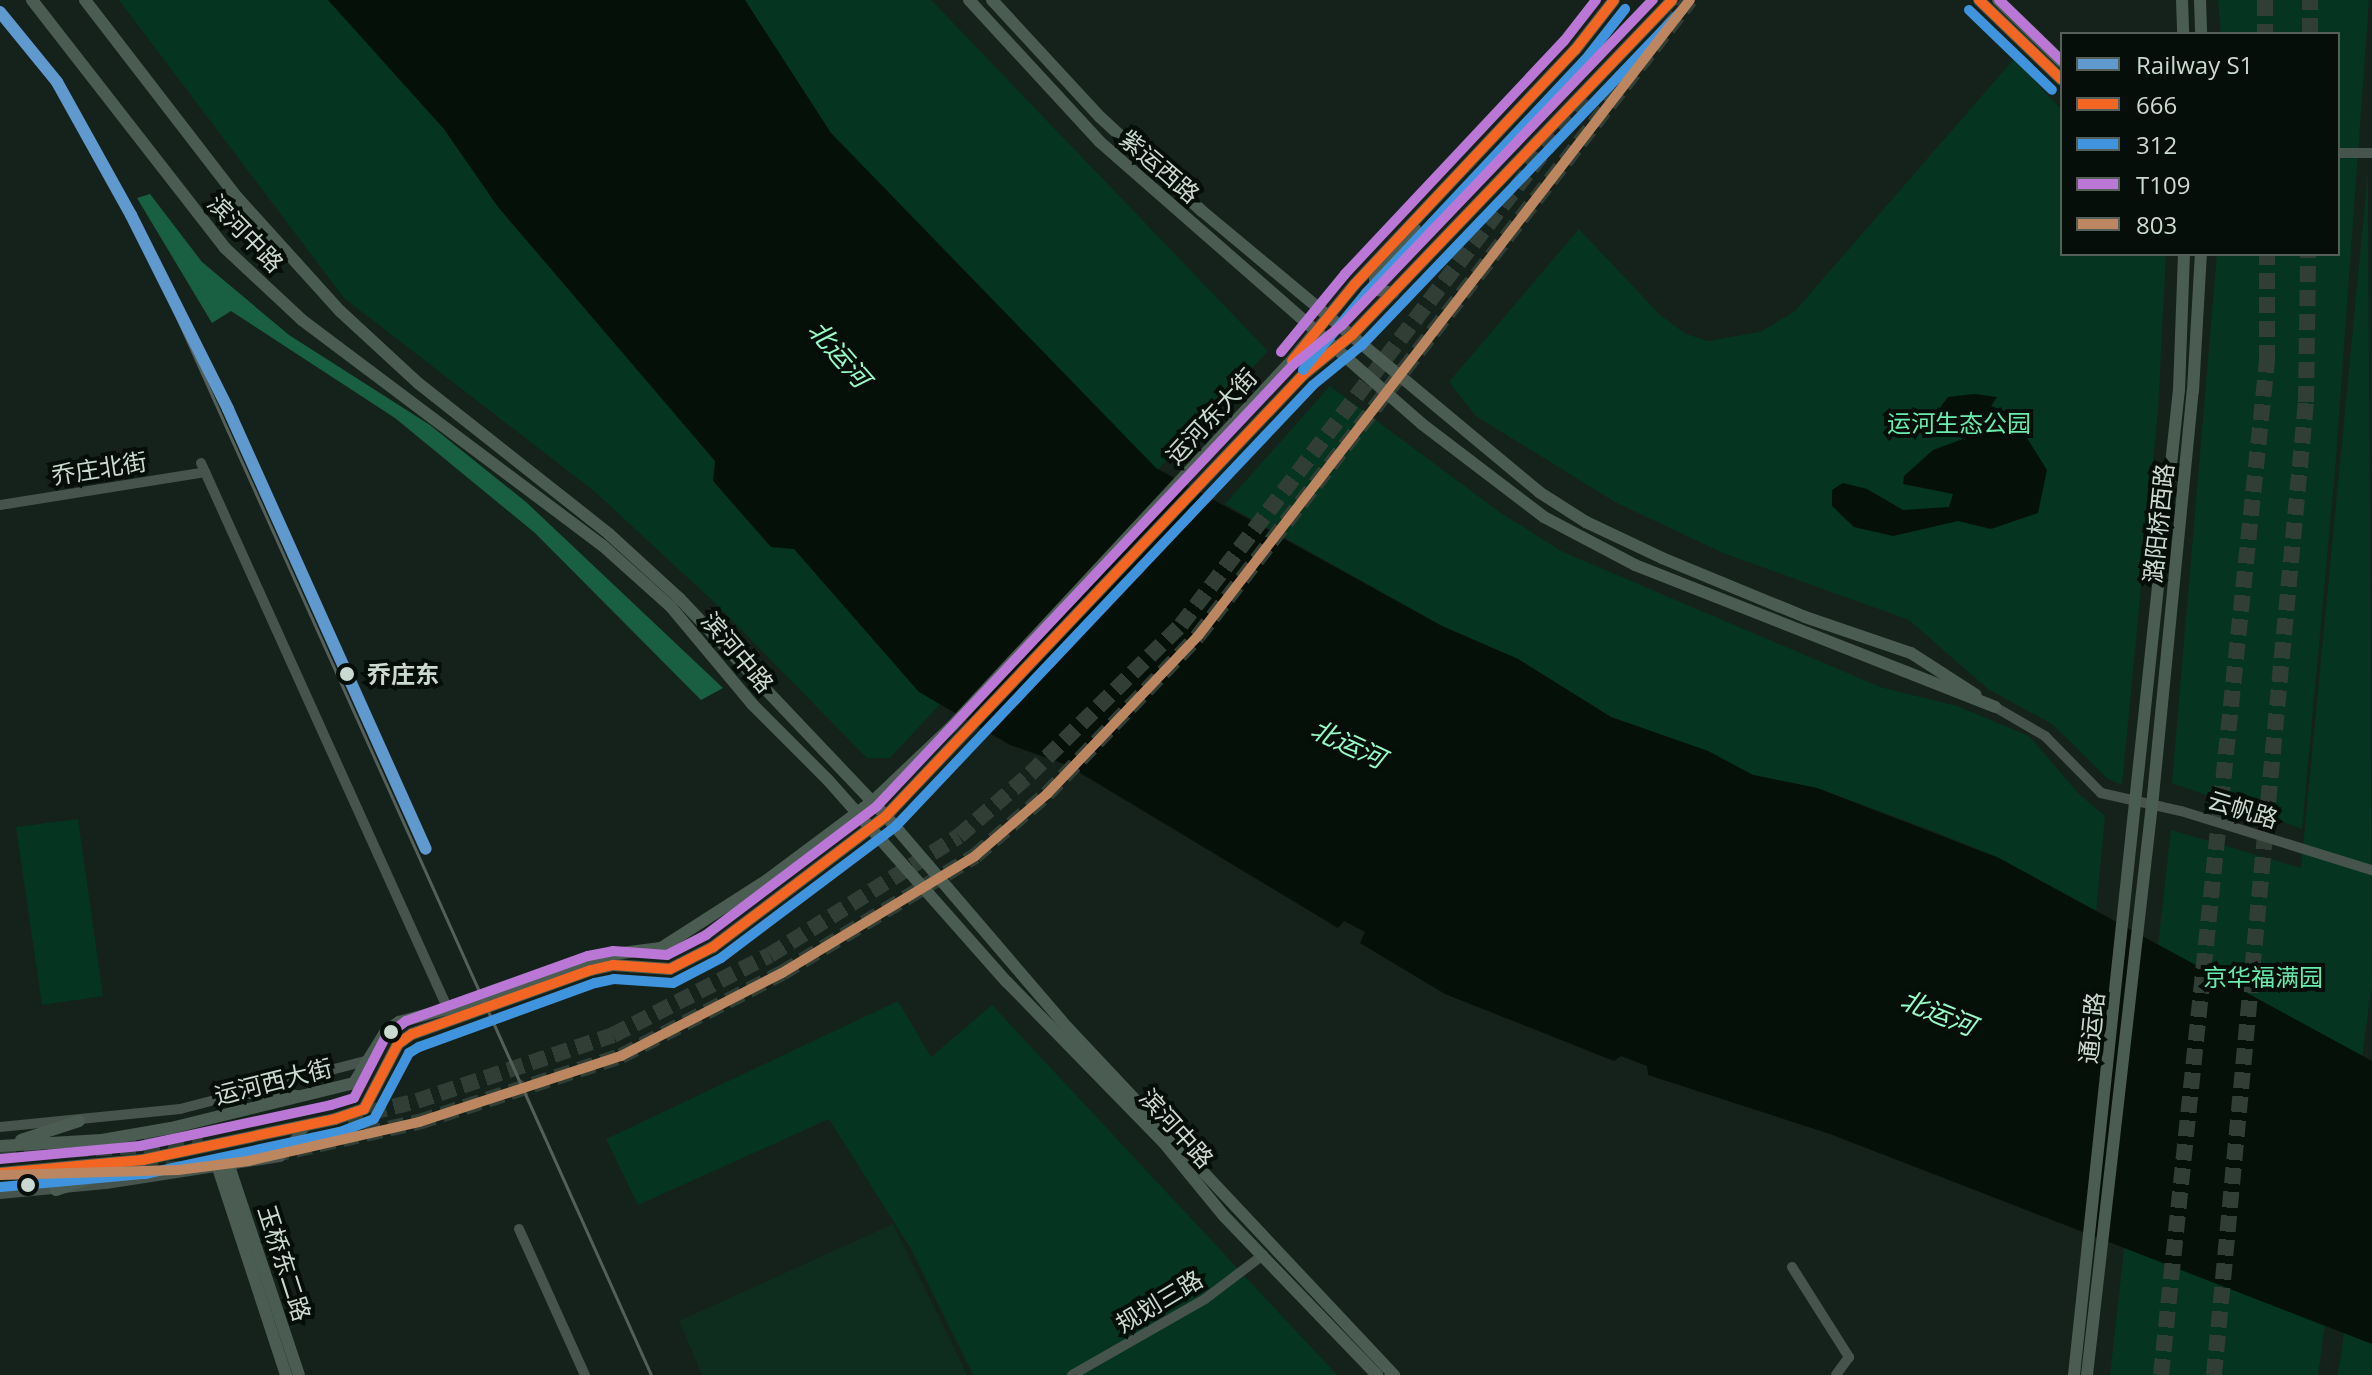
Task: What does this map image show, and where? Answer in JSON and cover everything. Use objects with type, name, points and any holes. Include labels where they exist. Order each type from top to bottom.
[{"type":"main road","name":"滨河中路","points":[[32,0],[225,248],[302,320],[614,555],[671,607],[752,704],[856,812],[1007,982],[1164,1143],[1263,1255],[1377,1375]]},
{"type":"main road","name":"滨河中路","points":[[85,0],[236,196],[340,311],[418,383],[609,534],[679,598],[873,801],[1019,975],[1394,1375]]},
{"type":"main road","name":"紫运西路","points":[[969,0],[1100,142],[1506,490],[1587,541],[1791,629],[1995,707]]},
{"type":"main road","name":"紫运西路","points":[[992,0],[1100,117],[1202,211],[1329,315],[1501,464],[1586,522],[1805,617],[1911,653],[1995,707]]},
{"type":"main road","name":"运河东大街","points":[[856,812],[873,801],[953,725],[1288,365],[1329,315],[1423,215],[1614,0]]},
{"type":"main road","name":"运河东大街","points":[[886,816],[1303,375],[1352,335],[1672,0]]},
{"type":"main road","points":[[1979,0],[2060,78]]},
{"type":"main road","points":[[1998,0],[2060,60]]},
{"type":"main road","points":[[2182,0],[2183,32]]},
{"type":"main road","points":[[2200,0],[2201,32]]},
{"type":"main road","points":[[1393,293],[1378,290],[1375,279],[1407,244],[1423,215]]},
{"type":"main road","name":"潞阳桥西路","points":[[2138,790],[2179,390],[2184,256]]},
{"type":"main road","name":"潞阳桥西路","points":[[2153,796],[2193,391],[2201,256]]},
{"type":"main road","name":"通运路","points":[[2092,1272],[2138,790]]},
{"type":"main road","name":"通运路","points":[[2092,1272],[2153,796]]},
{"type":"main road","name":"运河西大街","points":[[0,1173],[142,1160],[306,1126],[364,1109],[398,1044],[450,1012],[614,954],[661,948],[767,880],[856,812]]},
{"type":"main road","name":"运河西大街","points":[[1,1146],[116,1138],[309,1097],[354,1083],[372,1059],[386,1031],[399,1022],[450,1012],[613,965],[670,969],[689,963],[886,816]]},
{"type":"main road","points":[[250,1093],[309,1097]]},
{"type":"main road","points":[[1,1146],[79,1121]]},
{"type":"main road","points":[[56,1190],[142,1160]]},
{"type":"main road","name":"玉桥东二路","points":[[223,1167],[286,1375]]},
{"type":"main road","name":"玉桥东二路","points":[[223,1167],[299,1375]]},
{"type":"main road","points":[[2074,1375],[2092,1272]]},
{"type":"main road","points":[[2087,1375],[2092,1272]]},
{"type":"street","points":[[2340,153],[2372,153]]},
{"type":"street","name":"乔庄北街","points":[[0,505],[203,467],[450,1012]]},
{"type":"street","name":"云帆路","points":[[1995,707],[2045,736],[2101,793],[2181,811],[2372,870]]},
{"type":"street","points":[[0,1127],[180,1109],[372,1059]]},
{"type":"street","points":[[0,1194],[56,1190],[280,1157],[306,1126]]},
{"type":"street","points":[[519,1229],[585,1375]]},
{"type":"street","name":"规划三路","points":[[1072,1375],[1205,1299],[1263,1255]]},
{"type":"street","points":[[1792,1267],[1849,1357],[1836,1375]]},
{"type":"shaded area","points":[[893,1224],[967,1375],[702,1375],[679,1321]]},
{"type":"green space","points":[[119,0],[931,0],[1268,351],[890,758],[867,758],[712,600],[594,491],[344,298]]},
{"type":"green space","points":[[2218,0],[2369,0],[2335,471],[2302,829],[2172,783],[2217,256],[2340,256],[2340,32],[2221,32]]},
{"type":"green space","name":"运河生态公园","points":[[2014,59],[2060,108],[2060,256],[2166,256],[2158,410],[2122,785],[2108,779],[2052,724],[1988,689],[1909,620],[1723,553],[1615,502],[1476,416],[1449,382],[1579,229],[1660,315],[1686,334],[1708,341],[1760,332],[1795,311]]},
{"type":"green space","name":"京华福满园","points":[[2368,172],[2372,985],[2318,1375],[2110,1375],[2171,830],[2301,868]]},
{"type":"green space","points":[[150,194],[202,262],[289,335],[430,425],[526,502],[723,688],[701,700],[535,533],[395,418],[231,311],[212,323],[137,198]]},
{"type":"green space","points":[[1330,386],[1498,511],[1563,552],[1880,687],[1957,706],[2029,736],[2079,794],[2105,816],[2096,912],[1999,858],[1933,831],[1817,788],[1753,775],[1708,751],[1611,717],[1518,659],[1442,626],[1225,504]]},
{"type":"green space","points":[[78,819],[103,996],[42,1005],[16,827]]},
{"type":"green space","points":[[898,1001],[931,1057],[992,1005],[1337,1375],[973,1375],[911,1249],[829,1119],[638,1205],[606,1139]]},
{"type":"green space","points":[[2372,1098],[2372,1375],[2337,1375],[2341,1357]]},
{"type":"water","name":"北运河","points":[[328,0],[745,0],[831,133],[1156,468],[1442,626],[1518,659],[1611,717],[1708,751],[1753,775],[1817,788],[1999,858],[2372,1061],[2372,1344],[1830,1134],[1648,1075],[1647,1066],[1621,1056],[1614,1061],[1445,994],[1360,943],[1365,932],[1344,921],[1338,928],[1067,765],[1010,745],[919,692],[794,549],[771,547],[713,481],[715,461],[498,207],[444,129]]},
{"type":"water","points":[[1974,394],[1997,397],[1991,406],[2012,414],[2047,470],[2038,513],[1991,529],[1958,521],[1893,536],[1854,527],[1832,506],[1832,490],[1843,483],[1867,489],[1903,510],[1949,507],[1953,494],[1903,484],[1904,476],[1933,450],[1963,439],[1957,428],[1940,420],[1941,406],[1948,397]]},
{"type":"tunnel","points":[[272,1155],[419,1122],[621,1056],[782,973],[975,856],[1047,794],[1198,636],[1690,0]]},
{"type":"tunnel","points":[[2265,0],[2265,32]]},
{"type":"tunnel","points":[[2310,0],[2310,32]]},
{"type":"tunnel","points":[[347,1118],[417,1101],[613,1035],[770,955],[959,836],[1030,774],[1181,625],[1588,94]]},
{"type":"tunnel","points":[[2161,1375],[2267,361],[2267,256]]},
{"type":"tunnel","points":[[2214,1375],[2306,402],[2308,256]]},
{"type":"tunnel","points":[[0,1153],[203,1143]]},
{"type":"tunnel","points":[[46,1173],[182,1169]]},
{"type":"railway","points":[[131,215],[651,1375]]},
{"type":"rail line","name":"S1","points":[[0,12],[57,82],[131,215],[228,409],[426,849]]},
{"type":"transit line","name":"T109","points":[[1281,352],[1345,274],[1564,41],[1596,0]]},
{"type":"transit line","name":"666","points":[[1292,361],[1355,284],[1575,50],[1614,0]]},
{"type":"transit line","name":"T109","points":[[0,1159],[140,1146],[354,1098],[386,1036],[406,1021],[588,956],[613,951],[667,955],[706,935],[877,806],[1293,365],[1342,325],[1653,0]]},
{"type":"transit line","name":"666","points":[[0,1173],[142,1160],[335,1119],[364,1109],[398,1044],[412,1034],[591,970],[613,965],[670,969],[713,947],[886,816],[1303,375],[1352,335],[1672,0]]},
{"type":"transit line","name":"803","points":[[0,1175],[178,1170],[248,1161],[419,1122],[621,1056],[782,973],[975,856],[1047,794],[1198,636],[1690,0]]},
{"type":"transit line","name":"666","points":[[1979,0],[2060,78]]},
{"type":"transit line","name":"T109","points":[[1999,0],[2060,59]]},
{"type":"transit line","name":"312","points":[[1303,370],[1366,293],[1585,60],[1625,9]]},
{"type":"transit line","name":"312","points":[[1,1187],[145,1174],[340,1132],[374,1119],[409,1053],[419,1047],[595,983],[614,979],[673,983],[721,958],[896,826],[1313,385],[1362,345],[1682,10]]},
{"type":"transit line","name":"312","points":[[1969,10],[2052,90]]},
{"type":"place","name":"乔庄东","points":[[347,674]]}]
